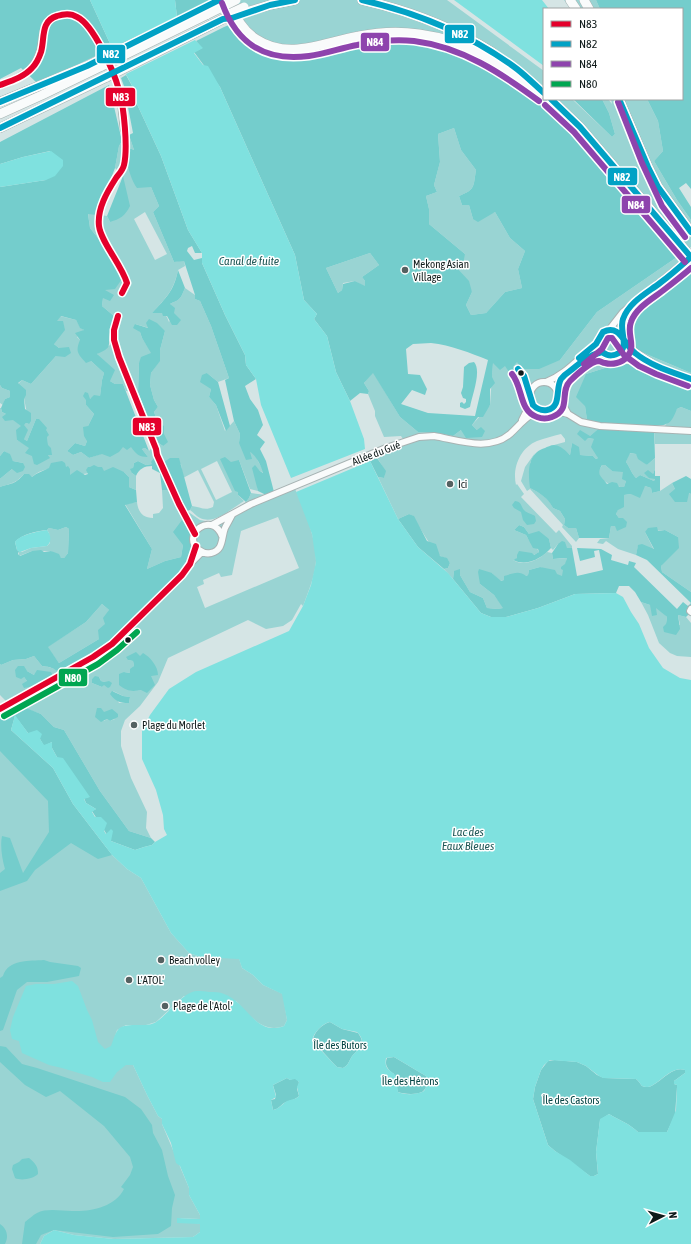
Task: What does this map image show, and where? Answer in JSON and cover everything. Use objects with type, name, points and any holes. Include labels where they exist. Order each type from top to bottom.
[{"type":"highway","points":[[230,0],[235,14],[247,31],[260,42],[273,47],[295,50],[309,49],[352,37],[375,33],[393,32],[420,34],[446,39],[478,51],[500,62],[543,92]]},
{"type":"highway","points":[[0,114],[42,96],[100,63],[205,12],[219,3],[236,0]]},
{"type":"highway","points":[[0,128],[264,0]]},
{"type":"highway","points":[[245,10],[294,0]]},
{"type":"highway","points":[[362,0],[383,4],[410,13],[438,23],[462,35],[488,49],[513,66],[543,92]]},
{"type":"highway","points":[[0,102],[86,66],[100,63]]},
{"type":"highway","points":[[0,109],[62,80],[86,66]]},
{"type":"highway","points":[[552,100],[580,127],[680,242],[691,257]]},
{"type":"highway","points":[[619,100],[648,167],[669,203],[691,232]]},
{"type":"highway","points":[[625,100],[649,160],[669,203]]},
{"type":"highway","points":[[623,339],[630,350],[652,364],[691,379]]},
{"type":"highway","points":[[614,356],[632,360],[691,382]]},
{"type":"street","points":[[0,86],[25,74],[32,68],[40,54],[46,24],[54,17],[70,14],[80,18],[87,25],[94,35],[107,61],[119,90],[124,130]]},
{"type":"street","points":[[691,257],[623,312],[609,330],[601,334],[598,343],[586,352],[561,376],[539,383],[532,389],[530,396],[531,402],[535,407],[542,410],[550,409],[568,414],[581,422],[600,426],[691,431]]},
{"type":"street","points":[[598,343],[602,352],[606,355],[614,356],[622,351],[623,320],[632,304]]},
{"type":"street","points":[[609,330],[617,331],[623,339]]},
{"type":"street","points":[[550,409],[556,404],[561,379],[582,360],[602,352]]},
{"type":"street","points":[[546,382],[553,385],[568,414]]},
{"type":"street","name":"Allée du Gué","points":[[212,525],[239,510],[386,448],[414,438],[434,436],[482,444],[501,440],[510,434],[522,421],[531,402]]},
{"type":"street","name":"Allée du Gué","points":[[522,421],[542,410]]},
{"type":"street","points":[[222,536],[232,515]]},
{"type":"street","points":[[204,525],[212,525],[219,529],[222,536],[222,543],[216,551],[209,553],[202,552],[196,546],[194,540],[196,531],[204,525]]},
{"type":"street","points":[[190,564],[196,546]]},
{"type":"street","points":[[0,709],[88,660],[112,644],[182,575],[202,552]]},
{"type":"shaded area","points":[[224,0],[447,0],[543,70],[543,100],[573,100],[612,137],[615,134],[609,113],[602,100],[609,100],[612,104],[611,100],[648,100],[658,121],[663,151],[654,161],[677,200],[691,220],[691,247],[680,255],[435,45],[426,42],[407,40],[379,40],[360,43],[310,56],[292,58],[280,57],[266,54],[249,43],[237,29]]},
{"type":"shaded area","points":[[564,0],[596,0],[600,8],[570,8]]},
{"type":"shaded area","points":[[454,128],[461,150],[476,170],[473,187],[459,196],[462,205],[469,205],[473,219],[495,212],[510,238],[525,251],[518,269],[522,288],[505,292],[486,313],[471,315],[466,305],[472,292],[456,267],[465,254],[429,224],[429,209],[426,196],[437,192],[434,185],[440,162],[438,134]]},
{"type":"shaded area","points":[[121,134],[129,135],[134,150],[129,148],[151,187],[159,206],[153,212],[174,262],[184,260],[185,266],[178,270],[169,293],[152,313],[163,313],[169,322],[174,313],[170,304],[179,299],[185,288],[195,295],[195,299],[200,301],[211,326],[229,378],[218,382],[207,373],[211,389],[209,397],[216,405],[225,431],[234,421],[240,434],[239,443],[256,455],[264,473],[255,466],[258,491],[250,489],[239,460],[238,495],[244,501],[217,518],[206,520],[200,518],[190,510],[192,506],[205,509],[213,507],[214,502],[198,470],[183,478],[181,464],[164,462],[146,465],[138,461],[134,463],[132,473],[136,476],[136,490],[129,487],[129,477],[124,472],[103,471],[70,476],[66,467],[44,470],[32,477],[24,474],[10,484],[0,487],[0,478],[23,463],[13,461],[9,454],[4,451],[0,456],[0,408],[2,412],[22,426],[17,440],[49,458],[47,437],[36,419],[27,441],[24,439],[23,425],[26,423],[29,424],[24,398],[18,384],[22,380],[31,384],[56,356],[65,356],[54,344],[56,321],[60,316],[76,320],[80,327],[84,330],[77,337],[91,361],[104,373],[100,396],[86,400],[86,405],[94,414],[88,426],[87,441],[85,446],[75,443],[67,451],[73,455],[81,452],[89,458],[123,446],[131,446],[148,457],[142,449],[145,448],[149,451],[157,442],[163,446],[164,434],[154,412],[158,407],[154,400],[150,385],[151,373],[160,360],[160,350],[165,331],[135,324],[152,353],[139,363],[138,392],[126,391],[123,384],[115,384],[110,381],[97,354],[110,345],[110,333],[114,323],[114,316],[102,306],[109,252],[90,228],[88,213],[107,216],[110,222],[123,176],[115,168],[119,146],[122,141]],"holes":[[[145,212],[167,254],[155,260],[134,219]],[[217,461],[232,492],[216,500],[201,469]]]},
{"type":"shaded area","points":[[370,253],[379,265],[362,277],[365,281],[365,287],[355,281],[343,283],[342,290],[338,293],[326,268]]},
{"type":"shaded area","points":[[680,255],[688,263],[639,351],[691,373],[691,386],[611,366],[586,374],[585,406],[587,420],[595,422],[598,429],[588,438],[594,439],[598,458],[596,459],[593,456],[580,455],[572,443],[570,455],[560,447],[554,445],[565,442],[565,439],[561,434],[537,441],[526,448],[516,465],[515,472],[516,485],[517,484],[524,494],[521,497],[556,533],[559,530],[572,548],[567,548],[558,544],[553,550],[549,539],[529,534],[524,527],[519,525],[514,530],[526,535],[539,552],[513,560],[526,563],[540,558],[547,552],[552,553],[553,559],[567,558],[563,576],[540,567],[529,570],[528,575],[526,576],[500,581],[492,573],[480,584],[494,595],[504,608],[487,608],[483,598],[470,592],[460,575],[454,571],[453,579],[444,569],[448,568],[450,563],[434,549],[413,516],[409,514],[398,519],[378,477],[384,478],[385,471],[373,450],[403,439],[401,436],[384,437],[375,416],[375,411],[368,394],[369,391],[364,383],[373,372],[400,417],[418,432],[453,436],[461,430],[477,430],[472,425],[490,405],[493,362],[513,367],[517,361],[560,360],[597,312]]},
{"type":"shaded area","points":[[0,385],[2,388],[10,391],[10,397],[5,399],[3,405],[0,403]]},
{"type":"shaded area","points":[[681,407],[691,411],[691,444],[655,444],[654,426],[665,426],[677,409]]},
{"type":"shaded area","points":[[535,453],[530,463],[530,488],[544,496],[553,508],[560,511],[565,519],[564,525],[568,528],[576,528],[579,538],[576,542],[562,527],[563,525],[530,489],[527,491],[521,481],[525,467]]},
{"type":"shaded area","points":[[629,453],[636,454],[647,465],[655,458],[655,469],[653,474],[655,479],[654,481],[640,475],[636,478],[626,462]]},
{"type":"shaded area","points":[[602,465],[605,465],[612,471],[623,471],[626,481],[624,487],[612,485],[601,478],[599,471]]},
{"type":"shaded area","points":[[672,483],[675,489],[691,494],[691,592],[662,572],[661,566],[678,537],[665,530],[645,532],[654,550],[638,546],[636,555],[618,549],[606,541],[603,544],[597,543],[600,539],[609,538],[611,526],[615,526],[619,518],[616,514],[624,495],[631,494],[645,486],[651,488],[652,493],[660,491]]},
{"type":"shaded area","points":[[293,484],[308,522],[314,541],[316,561],[313,578],[303,606],[301,604],[292,620],[283,626],[266,629],[248,620],[168,658],[158,682],[140,706],[125,720],[121,731],[121,746],[131,778],[147,812],[146,828],[151,838],[129,831],[100,791],[64,730],[54,727],[41,714],[7,702],[0,695],[0,664],[1,665],[13,660],[26,659],[34,656],[42,666],[49,667],[60,673],[187,564],[183,545],[181,557],[165,561],[147,569],[152,549],[125,504],[137,502],[139,509],[144,516],[153,518],[153,514],[159,513],[163,508],[162,490],[173,490],[182,501],[187,511],[200,520],[210,522],[218,520],[246,502],[251,493],[266,495]],"holes":[[[278,517],[299,568],[205,608],[197,587],[204,584],[203,580],[219,573],[221,577],[232,575],[241,531]],[[140,656],[141,690],[134,691],[124,672],[130,673],[134,666],[133,661],[128,660]],[[27,671],[34,675],[43,672],[51,672],[27,681],[24,677]],[[99,677],[101,681],[105,682],[102,687],[92,683],[92,679]],[[113,691],[123,696],[130,697],[129,703],[119,703]],[[104,712],[115,719],[110,721],[107,719],[104,721],[96,717],[96,713]]]},
{"type":"shaded area","points":[[66,527],[69,529],[68,553],[64,558],[61,558],[51,551],[32,551],[19,556],[19,551],[22,552],[31,548],[47,546],[50,543],[49,533],[47,530],[49,528],[58,530]]},
{"type":"shaded area","points":[[641,602],[656,607],[667,617],[666,624],[680,625],[678,615],[686,617],[691,623],[691,657],[677,656],[670,653],[659,643]]},
{"type":"shaded area","points":[[102,604],[109,610],[106,624],[99,639],[59,663],[47,647],[86,622]]},
{"type":"shaded area","name":"L'ATOL'","points":[[0,720],[112,855],[127,869],[141,878],[171,933],[189,953],[201,957],[239,958],[242,968],[253,975],[263,985],[283,994],[287,1020],[284,1026],[276,1028],[257,1022],[236,1001],[184,996],[156,1022],[146,1025],[126,1025],[117,1030],[112,1046],[133,1065],[158,1116],[162,1119],[162,1124],[189,1188],[189,1195],[200,1215],[200,1219],[178,1218],[200,1224],[200,1232],[193,1237],[114,1239],[74,1235],[54,1230],[44,1236],[40,1244],[0,1244]]},
{"type":"green space","points":[[0,0],[90,0],[112,48],[36,82],[21,68],[0,79]]},
{"type":"green space","points":[[175,0],[211,0],[177,17]]},
{"type":"green space","points":[[596,0],[691,0],[691,189],[686,183],[679,188],[691,207],[691,220],[677,200],[654,161],[663,151],[658,121],[648,100],[683,100],[683,8],[600,8]]},
{"type":"green space","points":[[234,23],[240,33],[250,43],[270,55],[293,58],[315,55],[358,43],[389,39],[420,41],[479,57],[525,87],[581,136],[680,255],[597,312],[560,360],[539,369],[522,369],[517,362],[513,367],[514,370],[509,372],[505,366],[500,370],[493,363],[492,377],[495,383],[490,389],[490,405],[483,417],[478,417],[472,425],[477,430],[481,427],[485,431],[482,437],[466,438],[461,430],[453,436],[418,432],[400,417],[373,373],[364,383],[369,391],[368,394],[360,393],[350,401],[336,372],[327,336],[314,319],[317,314],[304,300],[295,255],[220,87],[194,52],[202,48],[196,41]],"holes":[[[454,128],[461,150],[476,170],[473,187],[459,196],[462,205],[469,205],[473,219],[478,222],[495,212],[510,238],[525,251],[518,269],[522,288],[505,292],[486,313],[471,315],[466,305],[472,292],[469,281],[456,267],[463,264],[465,254],[429,224],[429,209],[426,196],[437,192],[434,185],[440,162],[438,134]],[[370,253],[379,265],[362,277],[365,281],[365,286],[355,281],[343,284],[342,290],[338,293],[326,268]],[[431,343],[446,346],[488,360],[475,416],[428,413],[401,404],[412,390],[425,395],[427,389],[420,375],[408,374],[406,349],[413,344]]]},
{"type":"green space","points":[[126,75],[136,93],[136,102],[161,156],[188,230],[202,253],[195,253],[192,246],[188,248],[187,251],[194,260],[202,258],[202,263],[225,315],[245,355],[246,365],[256,379],[245,386],[250,399],[258,410],[263,425],[257,435],[265,442],[260,449],[266,461],[274,492],[266,495],[258,491],[252,468],[255,465],[263,473],[260,464],[250,452],[252,459],[246,460],[239,443],[240,434],[234,421],[225,380],[229,378],[211,326],[200,301],[195,299],[184,261],[174,262],[153,212],[159,206],[151,187],[137,188],[130,174],[127,163],[127,152],[129,148],[134,150],[129,135],[133,133],[124,86],[121,78]]},
{"type":"green space","points":[[109,85],[122,141],[119,146],[115,168],[97,215],[88,214],[90,228],[109,252],[121,274],[122,279],[115,289],[105,290],[114,295],[110,301],[103,298],[102,306],[114,316],[114,318],[110,332],[109,346],[106,350],[97,354],[115,370],[110,381],[115,384],[123,384],[149,451],[145,448],[142,449],[148,457],[138,455],[131,447],[127,450],[123,447],[119,452],[110,457],[102,454],[89,458],[81,452],[73,455],[67,451],[75,443],[85,446],[87,441],[84,436],[83,427],[88,426],[94,414],[86,405],[86,400],[83,396],[85,392],[88,393],[90,399],[94,395],[100,396],[104,373],[91,361],[86,363],[78,353],[80,340],[75,333],[84,330],[80,328],[76,320],[61,316],[57,321],[63,321],[65,330],[54,344],[59,348],[69,347],[71,353],[65,357],[56,356],[31,384],[22,380],[18,383],[26,390],[24,399],[25,409],[31,413],[31,421],[29,424],[26,423],[24,425],[28,430],[24,439],[27,441],[36,419],[39,419],[47,428],[46,430],[49,435],[47,437],[48,445],[51,448],[52,455],[48,455],[50,458],[37,465],[34,464],[32,456],[25,453],[29,448],[17,440],[16,430],[21,426],[13,420],[5,421],[2,417],[6,414],[2,412],[1,408],[5,399],[10,397],[10,391],[2,388],[0,385],[0,187],[46,180],[50,151],[0,164],[0,142]]},
{"type":"green space","points":[[574,100],[602,100],[609,113],[615,134],[612,137]]},
{"type":"green space","points":[[123,176],[130,206],[122,217],[110,222],[107,216]]},
{"type":"green space","points":[[688,263],[691,268],[691,373],[639,351],[631,343],[627,333],[626,322],[631,313]]},
{"type":"green space","points":[[178,270],[185,288],[179,299],[170,304],[175,308],[174,313],[181,320],[177,325],[172,325],[167,316],[163,316],[162,313],[152,313],[172,289]]},
{"type":"green space","points":[[149,319],[157,323],[165,331],[160,350],[160,361],[151,373],[150,385],[154,400],[158,407],[154,412],[158,423],[164,426],[164,434],[168,442],[163,446],[157,442],[138,392],[139,363],[141,357],[151,353],[140,332],[133,328],[135,324],[148,328],[146,323]]},
{"type":"green space","points":[[616,361],[637,365],[691,386],[691,411],[681,407],[677,409],[667,424],[654,426],[655,458],[647,465],[638,459],[636,454],[630,453],[626,462],[636,478],[640,475],[654,481],[655,479],[649,478],[644,473],[648,470],[653,474],[655,469],[655,476],[660,476],[660,491],[652,493],[651,488],[645,486],[640,498],[631,494],[624,495],[624,507],[618,510],[616,514],[619,518],[623,518],[627,522],[626,527],[617,531],[615,526],[611,526],[609,538],[579,538],[576,528],[568,528],[564,525],[565,519],[560,511],[553,508],[549,501],[530,488],[530,464],[535,454],[552,445],[561,447],[570,455],[572,443],[579,447],[580,455],[593,456],[596,459],[598,458],[591,447],[594,439],[588,438],[585,441],[577,434],[580,430],[590,436],[598,429],[595,422],[587,420],[585,406],[576,397],[586,374],[611,366]],"holes":[[[602,465],[605,465],[612,471],[623,472],[622,479],[626,481],[624,487],[619,487],[617,483],[612,482],[607,484],[599,473]]]},
{"type":"green space","points":[[474,362],[477,371],[476,383],[470,407],[465,409],[460,407],[460,403],[462,402],[464,404],[466,402],[466,399],[463,398],[461,393],[463,387],[464,367],[469,363]]},
{"type":"green space","points":[[207,373],[218,382],[230,426],[226,431],[216,405],[209,397],[211,389],[200,382],[202,375]]},
{"type":"green space","points":[[4,451],[10,454],[13,461],[23,463],[25,467],[23,471],[17,473],[12,469],[0,478],[0,456]]},
{"type":"green space","points":[[225,457],[231,462],[239,460],[251,493],[246,502],[238,495],[238,492],[235,491],[220,459]]},
{"type":"green space","points":[[154,458],[164,462],[170,458],[179,458],[192,506],[190,510],[187,511],[182,501],[173,490],[162,490],[160,473],[152,469],[152,466],[142,468],[136,476],[132,473],[130,469],[133,468],[134,463],[138,461],[146,465],[152,464],[151,462]]},
{"type":"green space","points":[[377,458],[386,471],[384,478],[378,477],[370,461]]},
{"type":"green space","points":[[62,461],[65,463],[66,467],[68,466],[70,469],[70,475],[77,470],[85,475],[88,474],[86,470],[88,467],[94,465],[102,467],[104,471],[113,467],[124,472],[129,477],[129,487],[136,490],[137,502],[125,505],[152,549],[147,569],[165,561],[181,557],[183,545],[173,532],[182,520],[189,526],[192,534],[192,547],[187,564],[171,583],[119,634],[60,673],[52,668],[42,666],[34,656],[26,659],[13,660],[1,665],[0,664],[0,487],[15,482],[24,474],[29,474],[32,477],[49,468],[51,463]],"holes":[[[66,527],[69,529],[68,553],[64,558],[61,558],[59,554],[51,551],[44,552],[41,550],[32,551],[20,556],[18,554],[19,551],[17,550],[15,542],[21,537],[34,532],[47,530],[49,528],[58,530]],[[102,604],[109,610],[103,618],[105,624],[98,630],[99,639],[59,663],[48,647],[86,622]]]},
{"type":"green space","points":[[686,476],[691,479],[691,494],[689,493],[687,502],[675,502],[669,494],[675,489],[672,483]]},
{"type":"green space","points":[[515,501],[519,502],[526,512],[535,516],[536,521],[534,524],[527,525],[523,520],[521,512],[512,505]]},
{"type":"green space","points":[[409,514],[414,516],[427,541],[436,544],[440,556],[447,558],[450,563],[448,568],[444,569],[418,547],[398,519]]},
{"type":"green space","points":[[519,525],[524,527],[529,534],[539,531],[549,539],[551,548],[539,558],[529,562],[518,562],[513,560],[517,558],[519,551],[532,553],[534,555],[539,552],[538,549],[533,548],[526,535],[514,530]]},
{"type":"green space","points":[[657,527],[658,531],[665,530],[678,537],[679,548],[661,566],[662,572],[691,592],[691,603],[647,560],[636,555],[638,545],[642,544],[654,549],[645,532],[648,528]]},
{"type":"green space","points":[[562,541],[565,542],[567,548],[572,548],[577,576],[603,570],[599,550],[594,551],[595,557],[580,561],[577,548],[601,549],[612,555],[611,560],[628,565],[629,561],[636,563],[634,567],[677,609],[683,602],[688,606],[691,603],[691,612],[686,617],[678,615],[680,629],[676,635],[664,632],[663,627],[666,624],[667,617],[656,608],[657,615],[652,616],[650,605],[641,602],[629,586],[619,586],[616,593],[575,594],[538,608],[506,617],[491,617],[481,613],[453,579],[454,571],[460,569],[460,575],[470,592],[483,598],[487,608],[503,608],[494,595],[480,584],[479,569],[492,573],[501,581],[504,580],[504,576],[518,573],[526,576],[528,575],[529,570],[540,567],[555,570],[557,574],[562,576],[563,570],[561,567],[565,564],[567,558],[553,559],[552,553]]},
{"type":"green space","points":[[136,652],[140,656],[143,653],[148,657],[155,665],[158,672],[158,675],[151,676],[155,685],[147,693],[141,690],[135,691],[125,689],[119,685],[119,674],[124,672],[130,673],[130,669],[134,666],[133,661],[128,660],[126,657]]},
{"type":"green space","points":[[18,666],[24,666],[27,671],[34,675],[37,670],[51,672],[53,676],[34,686],[24,688],[22,684],[27,681],[24,677],[21,679],[16,677],[15,670]]},
{"type":"green space","points":[[95,676],[99,677],[101,681],[109,681],[112,683],[110,687],[108,688],[104,685],[102,687],[92,683],[92,679]]},
{"type":"green space","points":[[112,691],[123,696],[130,697],[129,703],[114,699],[110,694]]},
{"type":"green space","points":[[21,706],[41,714],[54,727],[64,730],[100,791],[129,831],[151,838],[155,842],[152,845],[135,850],[111,841],[92,811],[96,809],[86,803],[84,798],[89,797],[57,757],[52,748],[52,742],[44,746],[40,739],[28,733],[15,716],[11,730],[53,768],[73,804],[112,855],[98,859],[71,843],[35,870],[27,881],[0,891],[0,873],[5,869],[1,844],[2,836],[10,838],[23,873],[49,832],[48,801],[0,751],[0,717]]},
{"type":"green space","points":[[97,708],[101,708],[104,712],[112,709],[118,714],[118,717],[110,721],[107,719],[101,722],[95,717]]},
{"type":"green space","points":[[44,960],[78,966],[81,968],[79,976],[47,982],[27,982],[17,990],[3,1030],[0,1031],[0,978],[10,966],[14,964],[26,961]]},
{"type":"green space","name":"Île des Butors","points":[[330,1022],[342,1029],[358,1033],[362,1040],[360,1047],[347,1065],[343,1068],[337,1067],[313,1041],[318,1029]]},
{"type":"green space","points":[[0,1046],[6,1047],[22,1064],[125,1097],[141,1109],[152,1125],[153,1133],[162,1150],[168,1176],[175,1195],[172,1208],[171,1226],[158,1234],[113,1237],[54,1230],[41,1235],[36,1244],[22,1244],[25,1222],[34,1215],[41,1211],[49,1210],[86,1211],[108,1204],[120,1195],[124,1189],[121,1187],[130,1175],[133,1167],[130,1157],[104,1126],[60,1091],[46,1097],[25,1085],[0,1062]]},
{"type":"green space","name":"Île des Hérons","points":[[394,1057],[426,1076],[428,1083],[423,1091],[413,1094],[398,1092],[394,1074],[386,1065],[387,1058]]},
{"type":"green space","name":"Île des Castors","points":[[555,1060],[577,1062],[604,1078],[636,1079],[642,1086],[647,1087],[652,1086],[673,1071],[679,1069],[685,1070],[685,1073],[674,1081],[674,1084],[677,1085],[675,1115],[667,1132],[638,1132],[628,1124],[609,1114],[600,1120],[596,1152],[598,1174],[590,1176],[548,1145],[533,1099],[535,1087],[541,1070],[548,1061]]},
{"type":"green space","points":[[287,1078],[290,1080],[294,1078],[298,1080],[299,1083],[297,1089],[299,1096],[273,1110],[271,1100],[275,1099],[276,1095],[273,1085]]},
{"type":"green space","points":[[29,1158],[36,1165],[38,1174],[27,1179],[15,1178],[12,1169],[13,1165],[22,1159]]},
{"type":"green space","points":[[0,1224],[7,1233],[5,1244],[0,1244]]},
{"type":"water","name":"Canal de fuite","points":[[90,0],[175,0],[177,17],[190,35],[203,48],[194,53],[203,65],[208,66],[220,87],[295,255],[304,300],[317,314],[314,319],[327,336],[336,372],[350,401],[364,439],[365,449],[291,478],[261,405],[256,379],[246,365],[245,355],[202,263],[202,253],[188,230],[161,156],[136,102],[136,93],[112,48]]},
{"type":"water","points":[[454,0],[542,0],[548,8],[543,8],[543,65]]},
{"type":"water","points":[[51,151],[63,160],[63,166],[55,176],[46,180],[0,187],[0,164]]},
{"type":"water","name":"Lac des Eaux Bleues","points":[[370,461],[398,519],[418,547],[448,573],[481,613],[491,617],[506,617],[538,608],[575,594],[616,593],[623,597],[639,624],[649,648],[663,668],[680,678],[691,680],[691,1244],[40,1244],[44,1236],[54,1230],[74,1235],[114,1239],[193,1237],[200,1232],[200,1224],[177,1223],[177,1218],[200,1219],[200,1215],[189,1195],[189,1188],[180,1166],[176,1163],[171,1143],[162,1124],[162,1119],[158,1116],[133,1065],[126,1065],[117,1072],[110,1082],[103,1082],[92,1077],[49,1065],[22,1053],[19,1041],[12,1039],[10,1030],[13,1017],[26,986],[72,981],[78,986],[92,1020],[98,1042],[105,1049],[111,1046],[117,1031],[120,1028],[129,1025],[152,1024],[161,1018],[186,995],[197,991],[221,993],[232,998],[259,1023],[266,1027],[274,1028],[284,1026],[287,1020],[282,994],[263,985],[253,975],[242,968],[239,959],[201,957],[189,953],[171,933],[141,878],[127,869],[112,855],[73,804],[53,768],[11,730],[15,715],[28,733],[37,730],[42,734],[40,739],[44,745],[52,742],[52,748],[57,757],[63,758],[90,797],[84,799],[86,803],[96,809],[92,812],[95,817],[101,817],[107,823],[104,831],[106,834],[111,829],[113,831],[111,841],[135,850],[152,845],[167,835],[164,829],[163,815],[156,790],[142,759],[142,731],[150,715],[169,689],[196,672],[289,631],[303,606],[311,585],[316,562],[312,534],[296,492]],"holes":[[[330,1022],[342,1029],[357,1032],[362,1039],[360,1047],[347,1065],[343,1068],[337,1067],[312,1041],[316,1032],[321,1026]],[[394,1057],[426,1076],[428,1083],[424,1091],[411,1094],[398,1092],[396,1076],[388,1069],[386,1065],[386,1058]],[[550,1060],[577,1062],[586,1066],[603,1078],[636,1079],[642,1086],[647,1087],[652,1086],[673,1071],[679,1069],[685,1070],[685,1073],[674,1081],[674,1084],[677,1085],[676,1110],[667,1132],[638,1132],[628,1124],[609,1114],[600,1119],[596,1152],[598,1174],[590,1176],[548,1145],[533,1099],[535,1087],[544,1065]],[[287,1078],[290,1080],[295,1079],[299,1082],[297,1087],[299,1096],[295,1099],[287,1101],[279,1108],[273,1110],[271,1100],[276,1097],[273,1085]]]},
{"type":"water","points":[[47,530],[50,543],[47,546],[31,548],[20,552],[17,550],[15,542],[21,537]]},
{"type":"pier","points":[[187,26],[191,34],[197,39],[124,75],[111,50]]},
{"type":"transit line","name":"N82","points":[[0,102],[87,66],[219,0]]},
{"type":"transit line","name":"N82","points":[[0,128],[223,19],[232,18],[270,5],[295,0]]},
{"type":"transit line","name":"N82","points":[[362,0],[403,11],[462,35],[481,45],[517,69],[543,92]]},
{"type":"transit line","name":"N84","points":[[222,3],[228,17],[236,29],[245,39],[266,53],[293,57],[309,56],[371,42],[393,40],[407,40],[432,44],[465,55],[495,71],[539,101]]},
{"type":"transit line","name":"N83","points":[[0,85],[29,71],[37,61],[41,52],[44,31],[48,22],[52,18],[64,14],[75,16],[90,29],[96,39],[108,61],[116,82],[121,97],[124,117],[126,148],[124,165],[106,195],[101,207],[99,220],[99,226],[103,239],[127,283],[122,293]]},
{"type":"transit line","name":"N82","points":[[552,100],[580,127],[691,257]]},
{"type":"transit line","name":"N82","points":[[619,100],[658,187],[691,232]]},
{"type":"transit line","name":"N84","points":[[618,102],[642,163],[662,206],[685,237]]},
{"type":"transit line","name":"N84","points":[[545,105],[574,132],[685,262]]},
{"type":"transit line","name":"N82","points":[[518,369],[524,376],[533,405],[541,410],[552,408],[555,405],[559,383],[563,376],[593,355],[602,352],[607,355],[621,352],[624,344],[622,323],[629,308],[639,298],[668,277],[691,257]]},
{"type":"transit line","name":"N84","points":[[512,374],[518,385],[524,404],[531,414],[539,418],[550,418],[558,414],[564,405],[565,390],[570,381],[592,363],[599,361],[614,364],[625,359],[630,353],[631,349],[630,326],[633,317],[641,307],[691,268]]},
{"type":"transit line","name":"N83","points":[[118,316],[114,330],[114,340],[119,357],[156,449],[157,455],[179,504],[195,534]]},
{"type":"transit line","name":"N82","points":[[579,358],[596,344],[603,332],[614,330],[641,358],[691,379]]},
{"type":"transit line","name":"N84","points":[[584,364],[602,349],[608,338],[612,338],[624,355],[639,366],[688,386]]},
{"type":"transit line","name":"N83","points":[[0,709],[93,657],[112,644],[182,575],[190,564],[196,546]]},
{"type":"transit line","name":"N80","points":[[4,716],[98,664],[117,650],[137,632]]},
{"type":"place","name":"Mekong Asian Village","points":[[405,270]]},
{"type":"place","name":"Ici","points":[[450,484]]},
{"type":"place","name":"Plage du Morlet","points":[[134,725]]},
{"type":"place","name":"Beach volley","points":[[161,960]]},
{"type":"place","name":"L'ATOL'","points":[[129,980]]},
{"type":"place","name":"Plage de l'Atol'","points":[[165,1006]]}]
